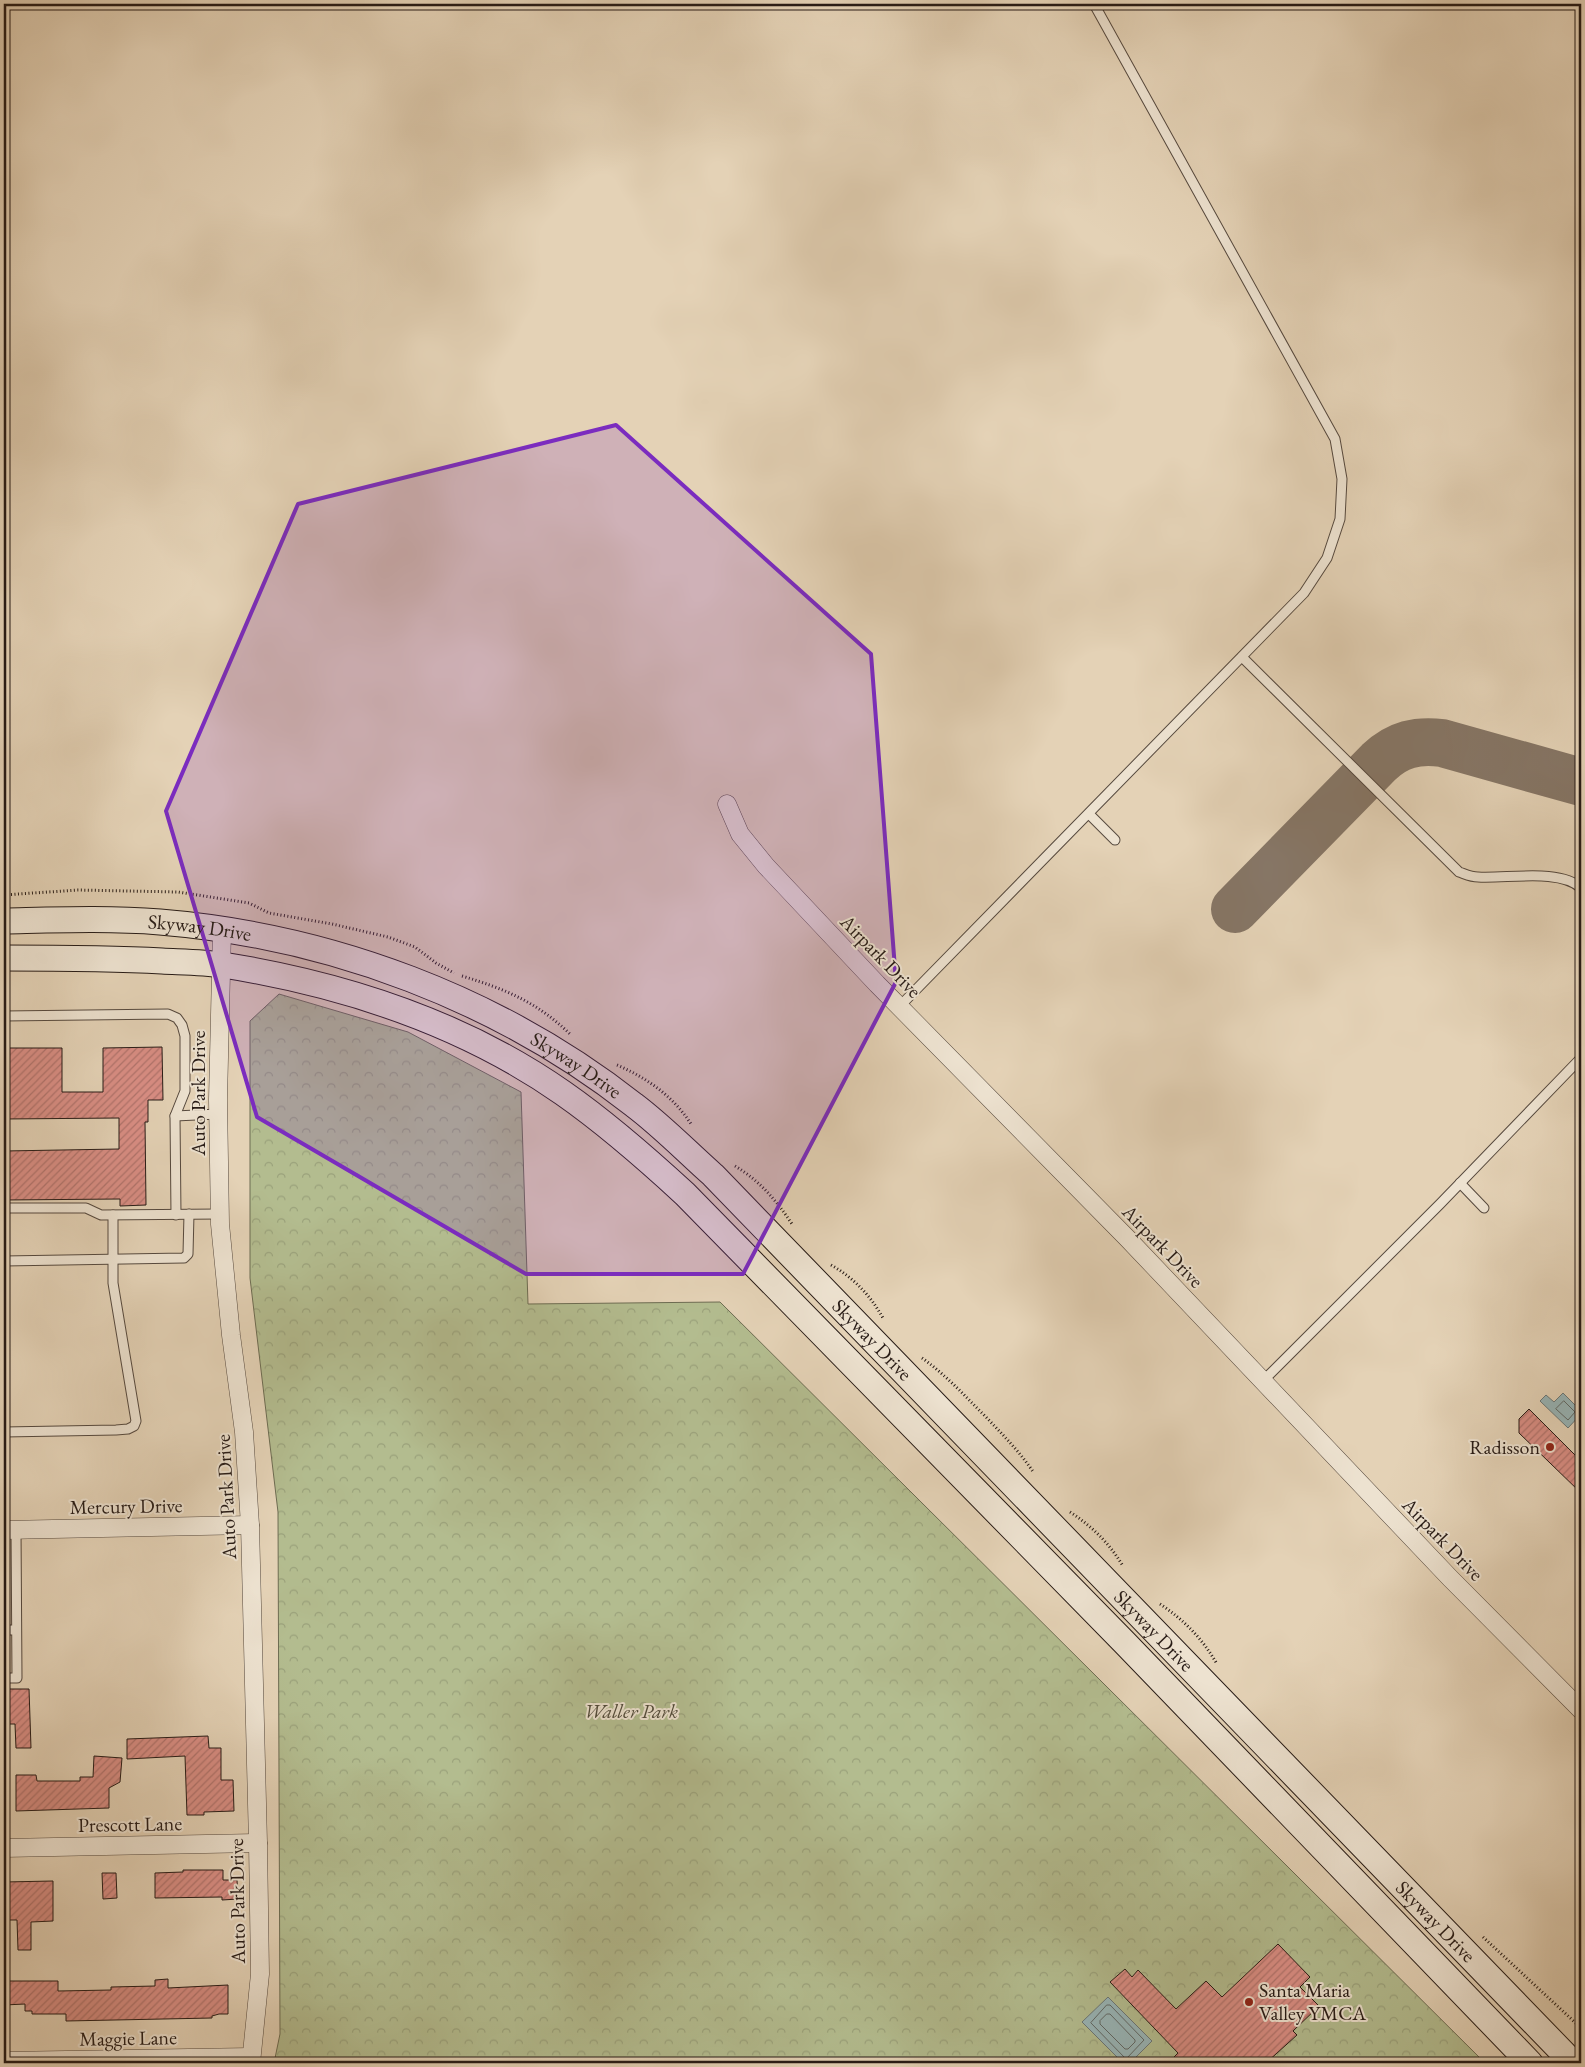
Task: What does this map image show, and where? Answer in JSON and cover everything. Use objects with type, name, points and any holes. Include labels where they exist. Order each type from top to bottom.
[{"type":"main road","name":"Skyway Drive","points":[[4,921],[160,922],[286,941],[369,964],[424,982],[527,1033],[564,1055],[635,1105],[713,1175],[1573,2063]]},
{"type":"main road","name":"Skyway Drive","points":[[4,958],[96,957],[221,964],[300,981],[356,996],[439,1024],[512,1062],[554,1087],[626,1140],[685,1194],[1124,1642],[1530,2063]]},
{"type":"street","name":"Airpark Drive","points":[[727,804],[740,834],[766,866],[1127,1238],[1450,1578],[1581,1710]]},
{"type":"street","name":"Auto Park Drive","points":[[222,930],[218,1114],[220,1214],[231,1335],[244,1432],[250,1525],[260,1974],[251,2060]]},
{"type":"street","name":"Mercury Drive","points":[[10,1530],[250,1525]]},
{"type":"street","name":"Prescott Lane","points":[[4,1848],[258,1843]]},
{"type":"street","name":"Maggie Lane","points":[[5,2061],[251,2060]]},
{"type":"lane","points":[[900,1006],[1304,593],[1327,558],[1340,519],[1342,479],[1335,439],[1094,4]]},
{"type":"lane","points":[[1242,657],[1459,872],[1475,878],[1556,877],[1574,882],[1581,888]]},
{"type":"lane","points":[[1089,814],[1115,840]]},
{"type":"lane","points":[[4,1016],[168,1014],[177,1018],[182,1024],[185,1036],[185,1090],[175,1116],[176,1214]]},
{"type":"lane","points":[[1263,1381],[1581,1058]]},
{"type":"lane","points":[[175,1116],[218,1114]]},
{"type":"lane","points":[[1460,1183],[1484,1208]]},
{"type":"lane","points":[[4,1208],[86,1208],[101,1215],[220,1214]]},
{"type":"lane","points":[[4,1261],[184,1258],[190,1248],[189,1214]]},
{"type":"lane","points":[[4,1432],[128,1430],[134,1426],[136,1421],[113,1283],[113,1215]]},
{"type":"lane","points":[[4,1678],[17,1678],[10,1530]]},
{"type":"lane","points":[[4,1630],[16,1630]]},
{"type":"highlighted area","points":[[616,425],[871,654],[896,982],[743,1274],[526,1274],[257,1117],[166,811],[298,504]]},
{"type":"green space","name":"Waller Park","points":[[279,994],[408,1032],[521,1092],[528,1304],[720,1302],[1485,2063],[274,2063],[280,2034],[278,1512],[250,1278],[250,1021]]},
{"type":"water","points":[[1563,1393],[1581,1411],[1581,1414],[1568,1428],[1540,1401],[1546,1395],[1554,1402]]},
{"type":"water","points":[[1108,1997],[1152,2041],[1130,2063],[1123,2063],[1082,2022]]},
{"type":"building","points":[[162,1047],[163,1100],[148,1100],[148,1122],[145,1122],[146,1205],[120,1206],[120,1199],[4,1200],[4,1151],[119,1149],[119,1118],[4,1119],[4,1093],[7,1093],[7,1048],[62,1048],[62,1092],[103,1092],[103,1048]]},
{"type":"building","name":"Radisson","points":[[1529,1409],[1581,1461],[1581,1493],[1519,1433],[1519,1419]]},
{"type":"building","points":[[6,1689],[29,1689],[31,1748],[16,1748],[15,1724],[4,1724],[4,1696],[6,1696]]},
{"type":"building","points":[[208,1736],[209,1748],[221,1748],[221,1780],[233,1780],[234,1811],[204,1812],[204,1815],[187,1815],[185,1756],[127,1759],[127,1739]]},
{"type":"building","points":[[94,1756],[122,1758],[120,1782],[109,1788],[109,1808],[16,1811],[16,1775],[36,1775],[37,1781],[80,1781],[80,1777],[93,1777]]},
{"type":"building","points":[[183,1870],[223,1870],[223,1880],[237,1880],[238,1899],[222,1900],[222,1897],[155,1898],[155,1873],[183,1872]]},
{"type":"building","points":[[102,1873],[116,1873],[117,1898],[103,1899]]},
{"type":"building","points":[[53,1881],[53,1921],[31,1922],[31,1950],[18,1950],[17,1920],[4,1920],[4,1882]]},
{"type":"building","name":"Santa Maria Valley YMCA","points":[[1278,1944],[1310,1977],[1300,1987],[1319,2006],[1293,2031],[1297,2035],[1266,2063],[1168,2063],[1178,2053],[1110,1982],[1125,1969],[1132,1977],[1138,1970],[1176,2009],[1206,1981],[1222,1997]]},
{"type":"building","points":[[168,1979],[168,1988],[228,1985],[228,2014],[219,2014],[212,2016],[212,2018],[66,2021],[66,2014],[32,2014],[32,2011],[25,2011],[25,2004],[4,2005],[4,1981],[58,1981],[58,1991],[111,1990],[111,1987],[155,1986],[155,1980]]},
{"type":"taxiway","points":[[1235,909],[1379,762],[1401,747],[1424,742],[1442,743],[1581,782]]},
{"type":"place","name":"Radisson","points":[[1550,1447]]},
{"type":"place","name":"Santa Maria Valley YMCA","points":[[1249,2002]]}]
